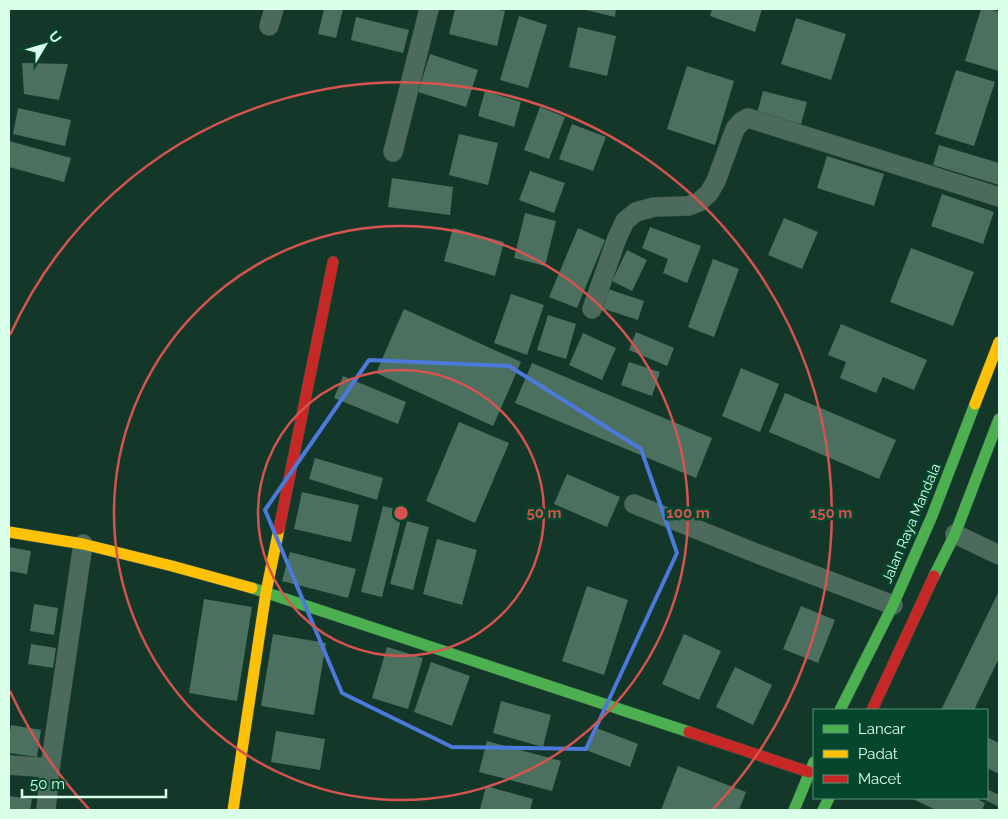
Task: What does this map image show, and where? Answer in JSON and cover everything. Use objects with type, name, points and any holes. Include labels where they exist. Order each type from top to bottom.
[{"type":"main road","points":[[234,810],[266,592],[333,262]]},
{"type":"main road","name":"Jalan Raya Mandala","points":[[841,709],[893,605],[932,516],[999,342]]},
{"type":"main road","points":[[872,709],[955,534],[999,419]]},
{"type":"main road","points":[[9,532],[83,544],[266,592],[812,767],[794,810]]},
{"type":"main road","points":[[823,810],[829,799]]},
{"type":"street","points":[[393,152],[429,9]]},
{"type":"street","points":[[592,309],[625,220],[636,212],[654,207],[688,206],[700,202],[709,194],[716,181],[735,129],[748,118],[999,197]]},
{"type":"street","points":[[634,504],[758,554],[893,605]]},
{"type":"street","points":[[955,534],[999,555]]},
{"type":"street","points":[[46,810],[50,768],[83,544]]},
{"type":"street","points":[[9,765],[50,768]]},
{"type":"highlighted area","points":[[369,360],[509,366],[641,449],[677,553],[586,749],[452,747],[342,693],[265,510]]},
{"type":"building","points":[[324,9],[343,9],[336,38],[318,34]]},
{"type":"building","points":[[455,9],[494,9],[505,11],[497,46],[449,34]]},
{"type":"building","points":[[582,9],[616,9],[615,17]]},
{"type":"building","points":[[712,9],[762,9],[755,32],[710,16]]},
{"type":"building","points":[[981,9],[999,12],[999,71],[965,61]]},
{"type":"building","points":[[519,16],[547,25],[528,88],[500,80]]},
{"type":"building","points":[[356,17],[409,30],[403,53],[351,40]]},
{"type":"building","points":[[796,18],[846,34],[831,80],[781,64]]},
{"type":"building","points":[[578,27],[616,36],[607,76],[569,67]]},
{"type":"building","points":[[430,54],[478,70],[466,107],[418,92]]},
{"type":"building","points":[[22,63],[68,64],[59,100],[24,94]]},
{"type":"building","points":[[687,66],[734,81],[715,145],[667,129]]},
{"type":"building","points":[[956,70],[995,82],[974,146],[935,134]]},
{"type":"building","points":[[485,91],[521,102],[514,127],[478,116]]},
{"type":"building","points":[[763,91],[807,102],[801,124],[757,113]]},
{"type":"building","points":[[540,107],[565,117],[549,159],[524,150]]},
{"type":"building","points":[[18,108],[71,120],[65,146],[13,134]]},
{"type":"building","points":[[572,124],[606,137],[593,171],[559,159]]},
{"type":"building","points":[[459,134],[498,143],[488,185],[449,175]]},
{"type":"building","points":[[9,141],[71,158],[64,182],[9,167]]},
{"type":"building","points":[[939,145],[999,163],[999,185],[933,165]]},
{"type":"building","points":[[827,156],[884,174],[874,206],[817,188]]},
{"type":"building","points":[[530,171],[565,183],[554,213],[519,200]]},
{"type":"building","points":[[392,178],[453,187],[450,215],[388,207]]},
{"type":"building","points":[[942,194],[994,212],[983,244],[931,226]]},
{"type":"building","points":[[525,213],[556,221],[545,266],[514,258]]},
{"type":"building","points":[[784,218],[818,232],[802,269],[768,255]]},
{"type":"building","points":[[650,227],[701,246],[687,283],[663,273],[668,259],[642,248]]},
{"type":"building","points":[[453,228],[504,242],[495,276],[444,261]]},
{"type":"building","points":[[578,228],[605,240],[577,308],[549,297]]},
{"type":"building","points":[[911,248],[974,272],[953,326],[890,302]]},
{"type":"building","points":[[627,250],[647,260],[632,291],[612,281]]},
{"type":"building","points":[[713,259],[739,269],[714,337],[688,327]]},
{"type":"building","points":[[608,289],[644,301],[638,320],[601,308]]},
{"type":"building","points":[[511,294],[544,305],[527,355],[494,343]]},
{"type":"building","points":[[404,309],[521,362],[493,426],[376,373]]},
{"type":"building","points":[[548,315],[576,324],[566,359],[537,350]]},
{"type":"building","points":[[841,324],[927,360],[914,390],[883,377],[876,393],[840,378],[846,362],[828,355]]},
{"type":"building","points":[[636,332],[674,348],[667,366],[629,350]]},
{"type":"building","points":[[583,333],[616,348],[602,380],[569,365]]},
{"type":"building","points":[[629,362],[660,372],[652,396],[621,385]]},
{"type":"building","points":[[532,363],[712,438],[696,478],[515,403]]},
{"type":"building","points":[[741,368],[779,384],[760,432],[722,416]]},
{"type":"building","points":[[343,376],[406,402],[398,424],[334,398]]},
{"type":"building","points":[[785,393],[896,440],[879,479],[769,432]]},
{"type":"building","points":[[459,422],[509,443],[475,523],[426,501]]},
{"type":"building","points":[[315,458],[383,478],[377,500],[309,479]]},
{"type":"building","points":[[567,474],[620,497],[607,527],[554,504]]},
{"type":"building","points":[[302,492],[359,505],[351,542],[294,529]]},
{"type":"building","points":[[383,506],[403,511],[382,597],[361,592]]},
{"type":"building","points":[[407,521],[429,527],[413,590],[390,584]]},
{"type":"building","points":[[437,539],[477,550],[462,605],[423,594]]},
{"type":"building","points":[[9,547],[31,551],[27,574],[9,571]]},
{"type":"building","points":[[290,552],[356,569],[348,598],[282,581]]},
{"type":"building","points":[[587,586],[628,600],[604,675],[562,661]]},
{"type":"building","points":[[999,591],[999,658],[974,709],[941,709]]},
{"type":"building","points":[[204,599],[252,607],[237,701],[189,693]]},
{"type":"building","points":[[34,604],[58,608],[54,635],[30,631]]},
{"type":"building","points":[[801,606],[835,620],[818,663],[783,649]]},
{"type":"building","points":[[273,634],[326,643],[314,715],[261,706]]},
{"type":"building","points":[[684,634],[721,651],[699,700],[662,684]]},
{"type":"building","points":[[31,644],[56,648],[53,668],[28,664]]},
{"type":"building","points":[[387,647],[423,658],[408,709],[372,698]]},
{"type":"building","points":[[431,662],[470,676],[452,726],[414,712]]},
{"type":"building","points":[[735,667],[772,685],[753,725],[716,707]]},
{"type":"building","points":[[501,701],[551,715],[543,747],[493,733]]},
{"type":"building","points":[[11,725],[41,730],[37,757],[9,753]]},
{"type":"building","points":[[594,727],[638,744],[630,767],[586,750]]},
{"type":"building","points":[[276,731],[325,739],[320,770],[271,762]]},
{"type":"building","points":[[988,738],[999,743],[999,774],[988,768]]},
{"type":"building","points":[[487,741],[561,761],[552,791],[479,772]]},
{"type":"building","points":[[678,766],[746,792],[739,810],[661,810]]},
{"type":"building","points":[[486,786],[533,799],[530,810],[480,809]]},
{"type":"building","points":[[9,796],[32,799],[30,810],[9,810]]},
{"type":"building","points":[[913,799],[977,799],[985,803],[982,810],[936,810]]},
{"type":"traffic: fast","points":[[841,709],[893,605],[932,516],[975,404]]},
{"type":"traffic: fast","points":[[934,576],[955,534],[999,419]]},
{"type":"traffic: fast","points":[[252,588],[689,732]]},
{"type":"traffic: fast","points":[[794,810],[813,764]]},
{"type":"traffic: fast","points":[[823,810],[828,799]]},
{"type":"traffic: slow","points":[[975,404],[999,342]]},
{"type":"traffic: slow","points":[[233,810],[266,592],[279,529]]},
{"type":"traffic: slow","points":[[9,532],[83,544],[252,588]]},
{"type":"traffic: jam","points":[[279,529],[333,262]]},
{"type":"traffic: jam","points":[[872,709],[934,576]]},
{"type":"traffic: jam","points":[[689,732],[809,772]]}]
